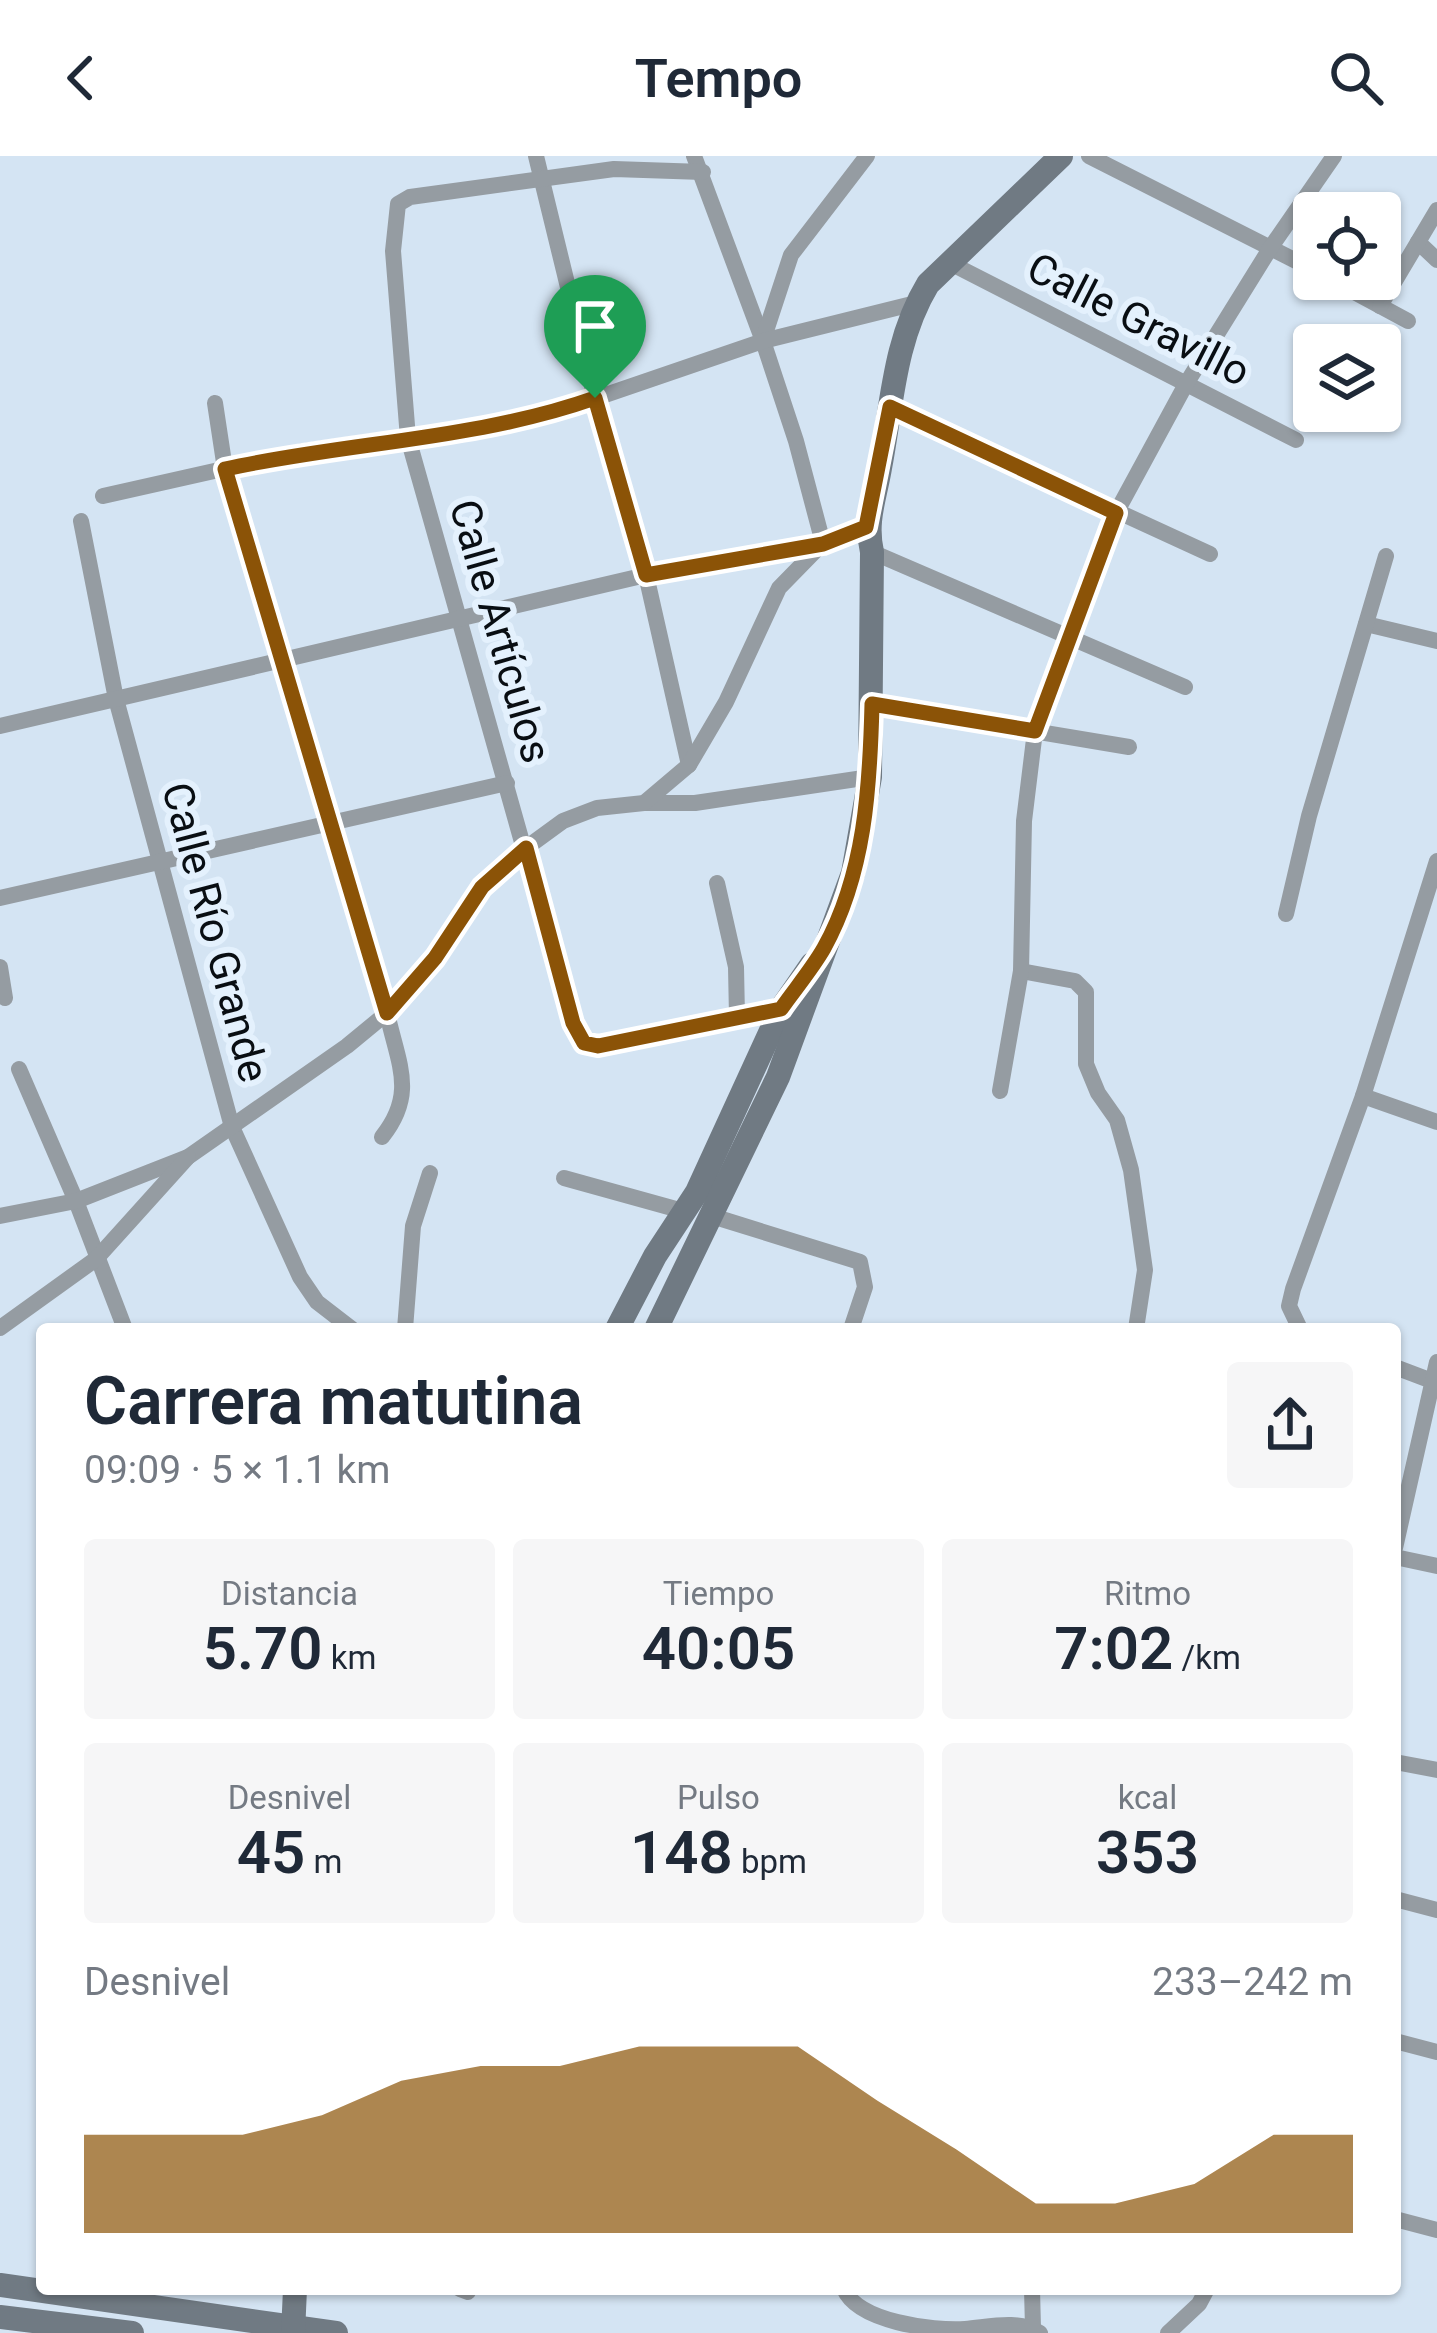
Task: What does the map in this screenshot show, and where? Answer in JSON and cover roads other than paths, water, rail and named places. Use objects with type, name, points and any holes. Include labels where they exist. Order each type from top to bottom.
[{"type":"street","points":[[536,156],[595,398],[646,575],[689,765]]},
{"type":"street","points":[[763,340],[790,255],[867,156]]},
{"type":"street","points":[[659,1323],[778,1077],[853,873],[870,777],[869,539],[900,349],[916,303],[950,262],[1061,156]]},
{"type":"street","points":[[1089,156],[1293,259]]},
{"type":"street","points":[[1000,1091],[1021,971],[1024,821],[1035,731],[1116,513],[1186,384],[1334,156]]},
{"type":"street","points":[[699,164],[796,441],[823,544]]},
{"type":"street","name":"Calle Artículos","points":[[699,164],[614,169],[410,197],[398,204],[393,251],[408,438],[577,1037],[598,1046],[737,1017]]},
{"type":"street","points":[[1381,306],[1437,210]]},
{"type":"street","points":[[1418,242],[1437,260]]},
{"type":"street","name":"Calle Gravillo","points":[[950,262],[1296,440]]},
{"type":"street","points":[[1370,300],[1408,320]]},
{"type":"street","points":[[103,496],[299,452],[541,417],[763,340],[916,303]]},
{"type":"street","points":[[215,404],[225,469],[387,1013],[404,1091],[400,1115],[382,1137]]},
{"type":"street","points":[[890,407],[1210,554]]},
{"type":"street","name":"Calle Río Grande","points":[[81,521],[116,698],[232,1126],[300,1277],[316,1302],[344,1323]]},
{"type":"street","points":[[0,726],[646,575],[869,539],[1185,687]]},
{"type":"street","points":[[644,802],[689,765],[726,702],[779,589],[823,544]]},
{"type":"street","points":[[1286,914],[1309,816],[1386,556]]},
{"type":"street","points":[[1366,624],[1437,640]]},
{"type":"street","points":[[872,704],[1129,747]]},
{"type":"street","points":[[0,1216],[76,1201],[188,1156],[278,1097],[387,1013],[435,958],[482,887],[563,821],[597,808],[695,803],[870,777]]},
{"type":"street","points":[[0,898],[507,783]]},
{"type":"street","points":[[1297,1323],[1289,1306],[1293,1289],[1363,1096],[1436,865]]},
{"type":"street","points":[[717,883],[736,967],[737,1017],[781,1009]]},
{"type":"street","points":[[619,1323],[715,1156],[781,1009],[824,947]]},
{"type":"street","points":[[0,967],[5,998]]},
{"type":"street","points":[[1021,971],[1076,981],[1086,992],[1086,1064],[1124,1140],[1145,1270],[1137,1323]]},
{"type":"street","points":[[19,1070],[123,1323]]},
{"type":"street","points":[[1363,1096],[1437,1122]]},
{"type":"street","points":[[0,1328],[96,1259],[188,1156]]},
{"type":"street","points":[[405,1323],[413,1226],[430,1173]]},
{"type":"street","points":[[564,1178],[683,1211]]},
{"type":"street","points":[[712,1216],[860,1262],[866,1287],[853,1323]]},
{"type":"street","points":[[1401,1521],[1437,1362]]},
{"type":"street","points":[[1401,1369],[1432,1381]]},
{"type":"street","points":[[1401,1558],[1437,1566]]},
{"type":"street","points":[[1401,1763],[1437,1770]]},
{"type":"street","points":[[1401,1901],[1437,1910]]},
{"type":"street","points":[[1401,2043],[1437,2052]]},
{"type":"street","points":[[1401,2221],[1437,2230]]},
{"type":"street","points":[[0,2285],[36,2291]]},
{"type":"street","points":[[65,2295],[337,2333]]},
{"type":"street","points":[[293,2330],[295,2295]]},
{"type":"street","points":[[848,2295],[868,2313],[935,2329],[997,2325],[1036,2331],[1033,2295]]},
{"type":"street","points":[[1168,2333],[1203,2295]]},
{"type":"street","points":[[0,2317],[132,2333]]}]
